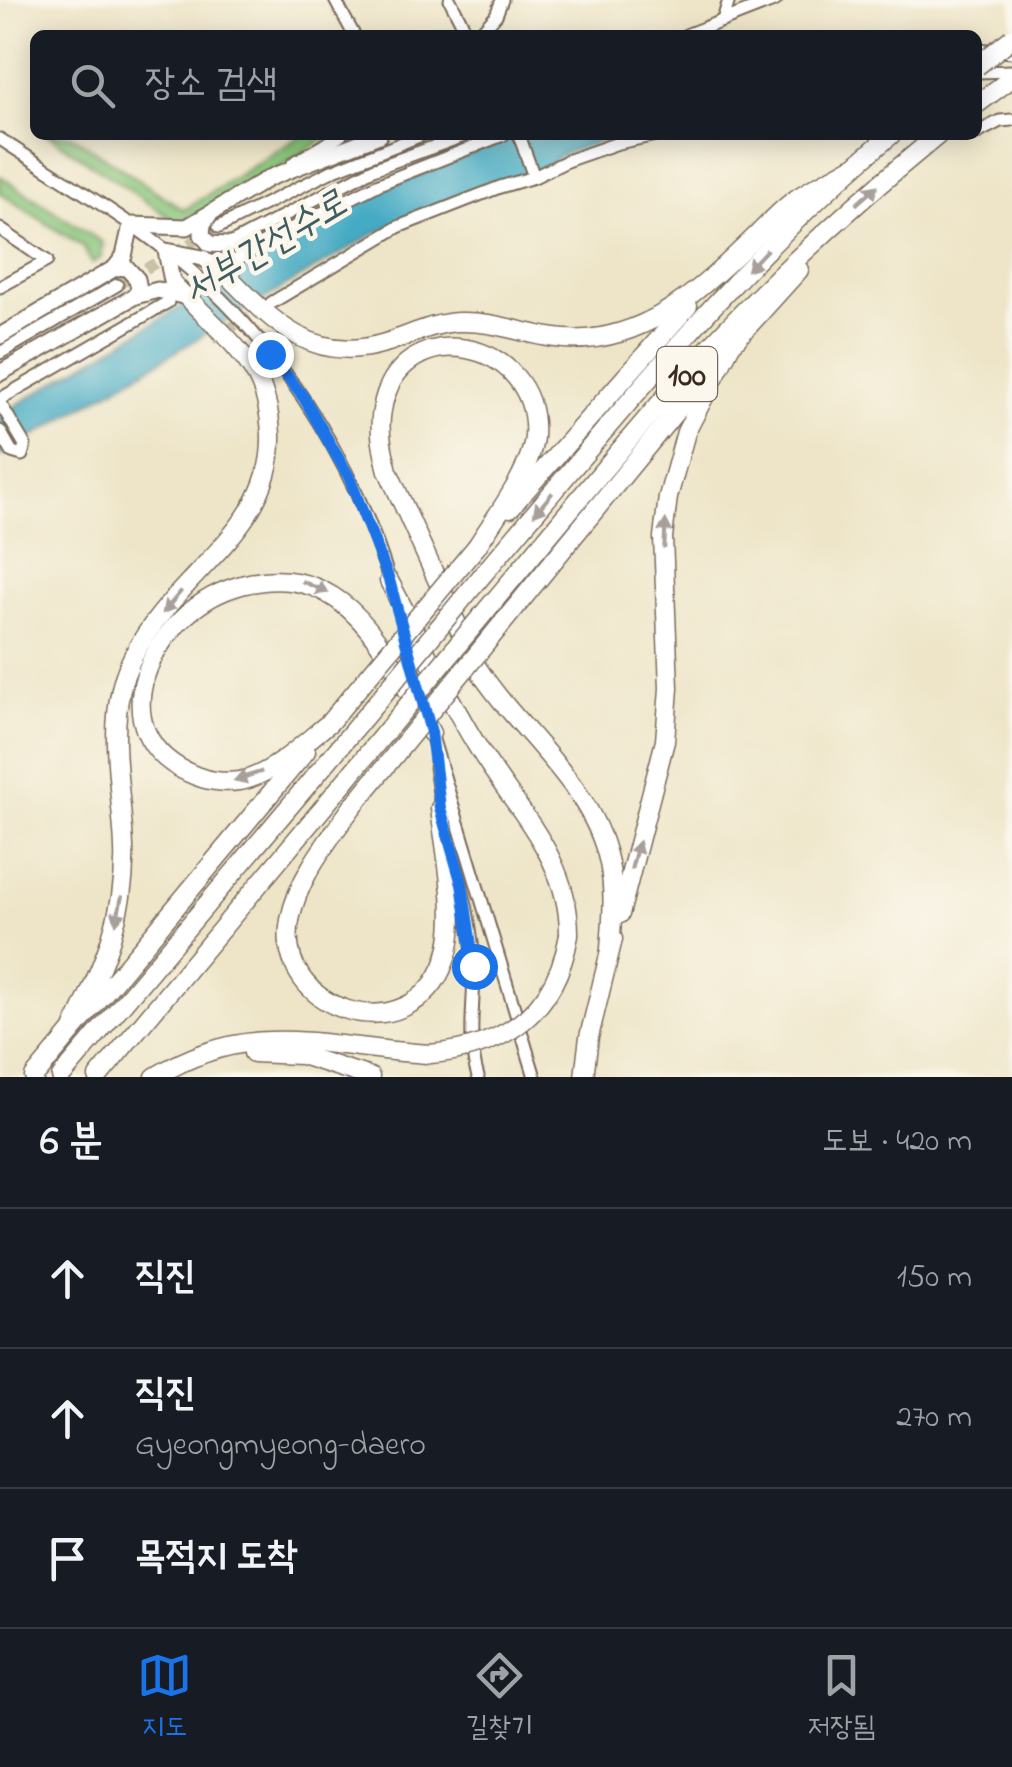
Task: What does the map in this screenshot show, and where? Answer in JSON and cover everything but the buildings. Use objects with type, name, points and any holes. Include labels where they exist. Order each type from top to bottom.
[{"type":"highway","points":[[982,65],[1012,38]]},
{"type":"highway","points":[[982,100],[1012,74]]},
{"type":"highway","name":"100","points":[[62,1077],[712,306],[852,167],[885,140]]},
{"type":"highway","name":"100","points":[[98,1077],[705,353],[832,226],[932,140]]},
{"type":"highway","points":[[230,269],[264,304],[276,323],[303,341],[336,348],[369,348],[456,322],[492,324],[555,338],[616,334],[650,322],[685,300],[792,202],[852,167]]},
{"type":"highway","points":[[440,808],[452,914],[446,958],[438,978],[422,994],[388,1014],[354,1014],[317,994],[294,960],[289,942],[290,922],[309,870],[353,806],[731,345],[790,282],[832,226]]},
{"type":"highway","points":[[34,1077],[477,546],[718,272]]},
{"type":"highway","points":[[74,1027],[101,972],[120,915],[124,848],[114,736],[122,681],[151,627],[238,530],[267,478],[271,449],[265,396],[252,370],[219,330],[178,300]]},
{"type":"highway","points":[[584,1077],[589,1037],[610,949],[665,741],[669,688],[663,537],[668,497],[686,432],[731,345]]},
{"type":"highway","points":[[477,546],[529,458],[534,437],[532,412],[525,390],[513,372],[495,358],[474,348],[436,348],[401,370],[382,407],[382,448],[388,471],[475,664],[490,689],[587,805],[600,831],[614,898],[610,949]]},
{"type":"highway","points":[[329,723],[271,767],[246,780],[204,780],[162,758],[150,742],[141,720],[144,677],[165,635],[202,602],[250,582],[273,578],[300,580],[322,588],[355,615],[392,662],[431,732]]},
{"type":"highway","points":[[155,1077],[202,1056],[248,1042],[286,1038],[430,1054],[479,1046],[523,1022],[555,984],[569,934],[564,890],[548,848],[474,742],[389,580]]},
{"type":"highway","points":[[202,1056],[270,1052],[301,1055],[370,1077]]},
{"type":"main road","points":[[230,269],[220,261],[228,245],[210,244],[202,236],[202,224],[216,220],[269,178],[366,140]]},
{"type":"main road","points":[[116,276],[130,224],[187,228],[216,220]]},
{"type":"main road","points":[[178,300],[166,251],[203,258],[230,269]]},
{"type":"main road","points":[[0,336],[116,276],[126,267],[132,271],[139,289],[135,296]]},
{"type":"main road","points":[[0,373],[135,296],[158,290],[178,300]]},
{"type":"street","points":[[335,0],[351,30]]},
{"type":"street","points":[[450,0],[465,30]]},
{"type":"street","points":[[482,30],[496,15],[502,0]]},
{"type":"street","points":[[723,20],[730,0]]},
{"type":"street","points":[[698,30],[776,0]]},
{"type":"street","points":[[982,49],[1012,52]]},
{"type":"street","points":[[982,70],[1012,74]]},
{"type":"street","points":[[982,130],[1012,120]]},
{"type":"street","points":[[0,139],[130,224],[206,284],[304,398],[349,477],[389,580],[535,1077]]},
{"type":"street","points":[[269,178],[332,140]]},
{"type":"street","points":[[216,220],[409,140]]},
{"type":"street","points":[[228,245],[373,169],[452,140]]},
{"type":"street","points":[[230,269],[265,242],[379,184],[490,140]]},
{"type":"street","points":[[520,140],[534,176]]},
{"type":"street","points":[[264,304],[398,226],[569,160],[632,140]]},
{"type":"street","points":[[0,230],[48,261],[0,287]]},
{"type":"street","points":[[0,354],[116,276]]},
{"type":"street","points":[[0,431],[12,452],[22,455],[26,445],[1,403],[178,300]]},
{"type":"street","points":[[431,732],[440,808],[462,884],[471,933],[474,977],[470,1039],[478,1077]]},
{"type":"green space","points":[[55,140],[79,140],[184,210],[294,140],[323,140],[210,209],[175,221]]},
{"type":"green space","points":[[0,176],[103,243],[101,258],[92,263],[83,247],[0,193]]},
{"type":"water","points":[[504,140],[608,140],[559,156],[549,166],[502,179],[377,232],[0,456],[0,415],[383,189]]},
{"type":"tunnel","points":[[117,285],[219,227]]},
{"type":"tunnel","points":[[180,295],[233,262]]},
{"type":"tunnel","points":[[212,339],[267,306]]},
{"type":"route","points":[[270,354],[304,398],[349,477],[389,580],[431,732],[440,808],[462,884],[474,966]]},
{"type":"water label","name":"서부간선수로","points":[[264,245]]}]
